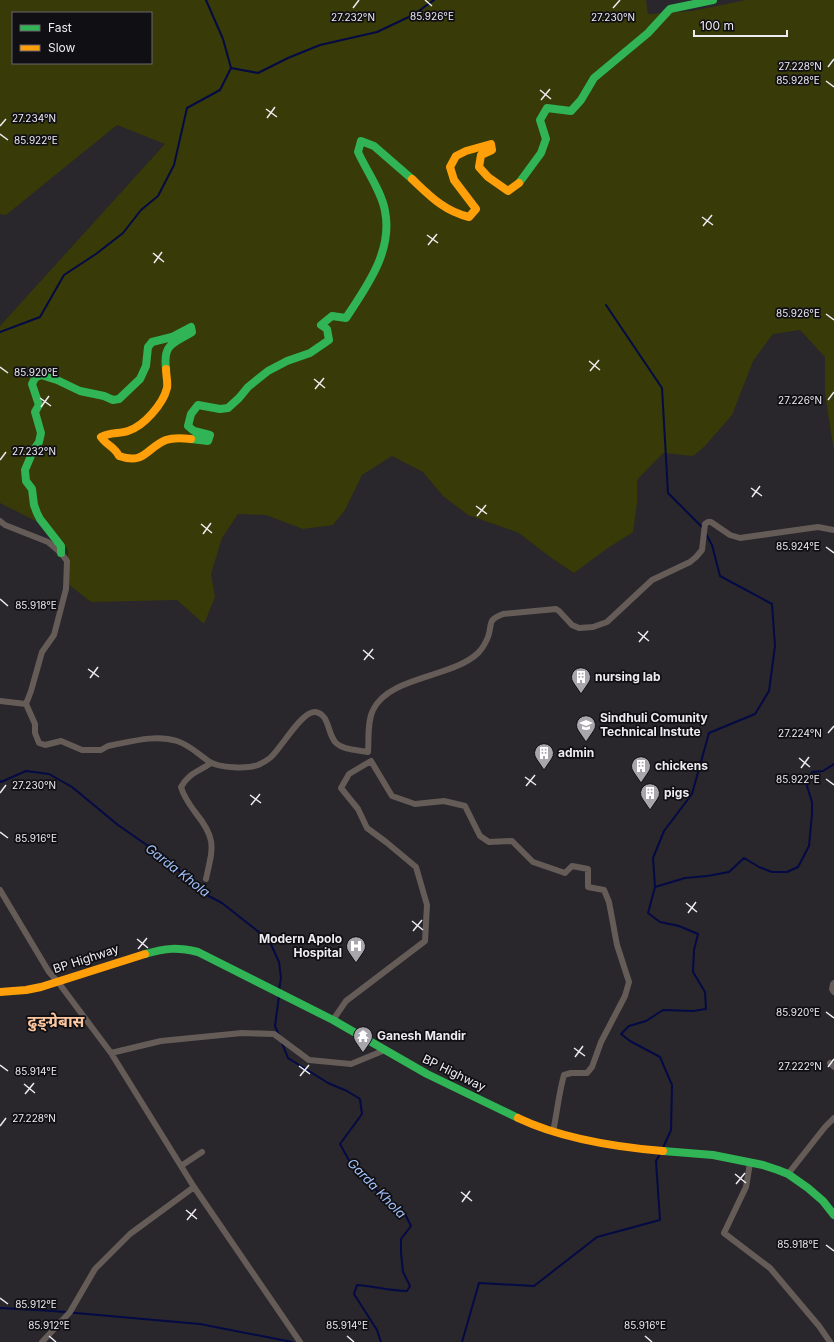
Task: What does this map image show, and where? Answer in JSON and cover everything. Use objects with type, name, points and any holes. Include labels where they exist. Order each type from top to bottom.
[{"type":"main road","points":[[61,553],[60,546],[40,519],[34,505],[32,489],[26,481],[25,470],[33,451],[39,442],[41,433],[35,412],[38,405],[32,384],[35,378],[41,375],[57,380],[80,391],[104,396],[113,400],[119,399],[140,379],[146,366],[148,347],[152,342],[172,337],[191,327],[192,332],[168,347],[165,354],[167,388],[160,403],[152,413],[141,425],[128,432],[106,434],[101,437],[107,444],[114,448],[119,456],[132,460],[142,456],[167,440],[184,439],[208,441],[210,435],[194,431],[188,426],[193,411],[198,405],[220,409],[228,408],[248,387],[268,371],[287,361],[310,352],[329,340],[327,329],[321,325],[332,316],[346,318],[365,289],[383,252],[388,231],[385,210],[377,188],[358,152],[361,141],[374,146],[442,206],[457,214],[469,217],[476,209],[454,180],[450,167],[456,156],[466,150],[491,144],[492,150],[481,155],[479,167],[488,177],[508,191],[518,184],[541,153],[546,139],[540,120],[547,108],[571,111],[581,100],[594,78],[648,33],[670,9],[713,0]]},
{"type":"main road","name":"BP Highway","points":[[0,992],[26,990],[58,982],[162,949],[181,948],[198,952],[333,1020],[426,1074],[537,1127],[604,1144],[629,1148],[713,1155],[778,1170],[788,1174],[808,1188],[823,1201],[834,1215]]},
{"type":"street","points":[[0,521],[5,525],[48,542],[61,553],[67,561],[66,589],[54,635],[42,652],[26,704],[35,724],[35,733],[39,743],[45,745],[61,741],[82,750],[101,750],[108,746],[155,738],[177,741],[196,751],[211,763],[221,766],[240,767],[257,765],[271,757],[299,722],[308,714],[313,712],[321,714],[326,719],[332,737],[337,744],[346,748],[368,752]]},
{"type":"street","points":[[554,1132],[561,1084],[564,1075],[571,1073],[587,1073],[592,1067],[601,1042],[625,996],[629,982],[617,945],[609,902],[604,890],[588,887],[588,869],[572,866],[565,873],[533,862],[512,841],[489,842],[480,836],[465,806],[444,801],[415,804],[392,796],[371,761],[368,752],[369,726],[372,711],[378,702],[393,690],[435,673],[461,665],[479,652],[488,637],[491,621],[503,614],[556,609],[559,610],[572,625],[580,628],[593,627],[607,622],[652,580],[690,562],[696,557],[702,550],[705,524],[708,522],[711,522],[730,535],[740,538],[818,527],[834,530]]},
{"type":"street","points":[[0,701],[26,704]]},
{"type":"street","points":[[333,1020],[346,1001],[425,941],[427,905],[416,867],[367,828],[358,809],[341,788],[349,774],[371,761]]},
{"type":"street","points":[[206,879],[212,851],[211,839],[207,827],[188,803],[181,787],[189,775],[203,769],[211,763]]},
{"type":"street","points":[[0,890],[49,972],[111,1052],[194,1187],[300,1342]]},
{"type":"street","points":[[834,983],[832,989],[834,992]]},
{"type":"street","points":[[111,1052],[161,1041],[242,1033],[274,1034],[309,1060],[351,1064],[385,1050]]},
{"type":"street","points":[[788,1174],[825,1127],[834,1119]]},
{"type":"street","points":[[181,1166],[202,1152]]},
{"type":"street","points":[[750,1163],[746,1187],[724,1233],[770,1268],[819,1326],[830,1342]]},
{"type":"street","points":[[42,1342],[70,1312],[95,1268],[130,1234],[194,1187]]},
{"type":"shaded area","points":[[0,0],[646,0],[648,14],[692,11],[746,0],[834,0],[834,452],[825,394],[825,357],[800,330],[773,334],[753,361],[732,415],[705,446],[693,456],[663,453],[637,480],[637,503],[633,532],[574,573],[519,533],[468,515],[443,496],[423,472],[392,456],[362,475],[345,510],[333,525],[303,529],[266,515],[238,514],[222,538],[211,574],[215,597],[204,624],[177,600],[91,602],[68,584],[68,550],[48,527],[0,503],[0,326],[165,144],[117,125],[6,215],[0,214]]},
{"type":"waterway","points":[[0,332],[40,317],[64,275],[96,254],[123,233],[141,210],[158,196],[174,165],[187,108],[220,90],[231,68],[223,39],[206,0]]},
{"type":"waterway","points":[[231,68],[258,73],[288,58],[320,45],[377,32],[413,15],[434,0]]},
{"type":"waterway","points":[[606,305],[662,388],[668,493],[703,528]]},
{"type":"waterway","points":[[663,1148],[671,1130],[672,1085],[660,1057],[630,1041],[621,1034],[629,1026],[646,1021],[663,1010],[693,1011],[706,1009],[705,992],[693,972],[694,950],[698,934],[679,926],[660,922],[648,913],[655,887],[653,858],[664,831],[692,794],[709,733],[755,714],[769,691],[775,646],[772,604],[720,576],[712,545],[706,534]]},
{"type":"waterway","points":[[655,887],[685,878],[729,872],[744,858],[759,867],[772,872],[787,872],[798,867],[809,846],[812,802],[807,786],[812,772],[823,771],[834,764]]},
{"type":"waterway","name":"Garda Khola","points":[[0,781],[1,782],[26,771],[49,774],[72,787],[118,825],[167,859],[201,892],[222,903],[269,940],[279,962],[281,978],[279,990]]},
{"type":"waterway","name":"Garda Khola","points":[[279,996],[275,1026],[279,1035]]},
{"type":"waterway","name":"Garda Khola","points":[[282,1043],[288,1058],[328,1083],[347,1091],[360,1099],[362,1114],[340,1144],[351,1164],[376,1190],[406,1216],[411,1226],[401,1239],[403,1272],[410,1286],[407,1291],[357,1285],[354,1294],[377,1330],[381,1342]]},
{"type":"waterway","points":[[462,1342],[479,1283],[534,1286],[597,1237],[660,1220],[656,1161],[660,1154]]},
{"type":"waterway","points":[[0,1308],[53,1311],[200,1324],[292,1342]]},
{"type":"traffic: fast","points":[[519,183],[541,153],[546,139],[540,120],[547,108],[571,111],[581,100],[594,78],[648,33],[670,9],[713,0]]},
{"type":"traffic: fast","points":[[191,439],[208,441],[210,435],[194,431],[188,426],[191,414],[198,405],[220,409],[228,408],[248,387],[268,371],[287,361],[310,353],[329,340],[327,329],[321,325],[332,316],[346,318],[370,281],[382,254],[386,226],[385,211],[381,196],[358,152],[361,141],[374,146],[412,179]]},
{"type":"traffic: fast","points":[[61,553],[61,546],[37,513],[34,505],[32,489],[26,481],[25,470],[33,451],[39,442],[41,433],[35,412],[39,405],[32,384],[35,378],[41,375],[57,380],[80,391],[104,396],[113,400],[119,399],[140,379],[146,366],[148,347],[152,342],[172,337],[191,327],[192,332],[175,342],[168,349],[165,360],[166,369]]},
{"type":"traffic: fast","points":[[145,954],[159,950],[172,949],[184,949],[198,952],[333,1020],[427,1074],[518,1118]]},
{"type":"traffic: fast","points":[[663,1151],[713,1155],[763,1165],[778,1170],[788,1174],[808,1188],[823,1201],[834,1215]]},
{"type":"traffic: slow","points":[[412,179],[431,197],[445,207],[469,217],[476,209],[454,180],[450,167],[456,156],[466,151],[491,144],[492,150],[481,155],[479,167],[488,177],[508,191],[519,183]]},
{"type":"traffic: slow","points":[[166,369],[167,388],[161,401],[152,414],[140,424],[128,431],[108,434],[101,437],[115,450],[119,456],[128,458],[140,457],[159,443],[169,439],[191,439]]},
{"type":"traffic: slow","points":[[0,992],[41,987],[145,954]]},
{"type":"traffic: slow","points":[[518,1118],[571,1137],[626,1147],[663,1151]]},
{"type":"place","name":"nursing lab","points":[[581,694]]},
{"type":"place","name":"Sindhuli Comunity Technical Instute","points":[[586,742]]},
{"type":"place","name":"admin","points":[[544,770]]},
{"type":"place","name":"chickens","points":[[641,783]]},
{"type":"place","name":"pigs","points":[[650,810]]},
{"type":"place","name":"Modern Apolo Hospital","points":[[356,963]]},
{"type":"place","name":"Ganesh Mandir","points":[[363,1053]]},
{"type":"district","name":"ढुङ्ग्रेबास","points":[[56,1021]]}]
